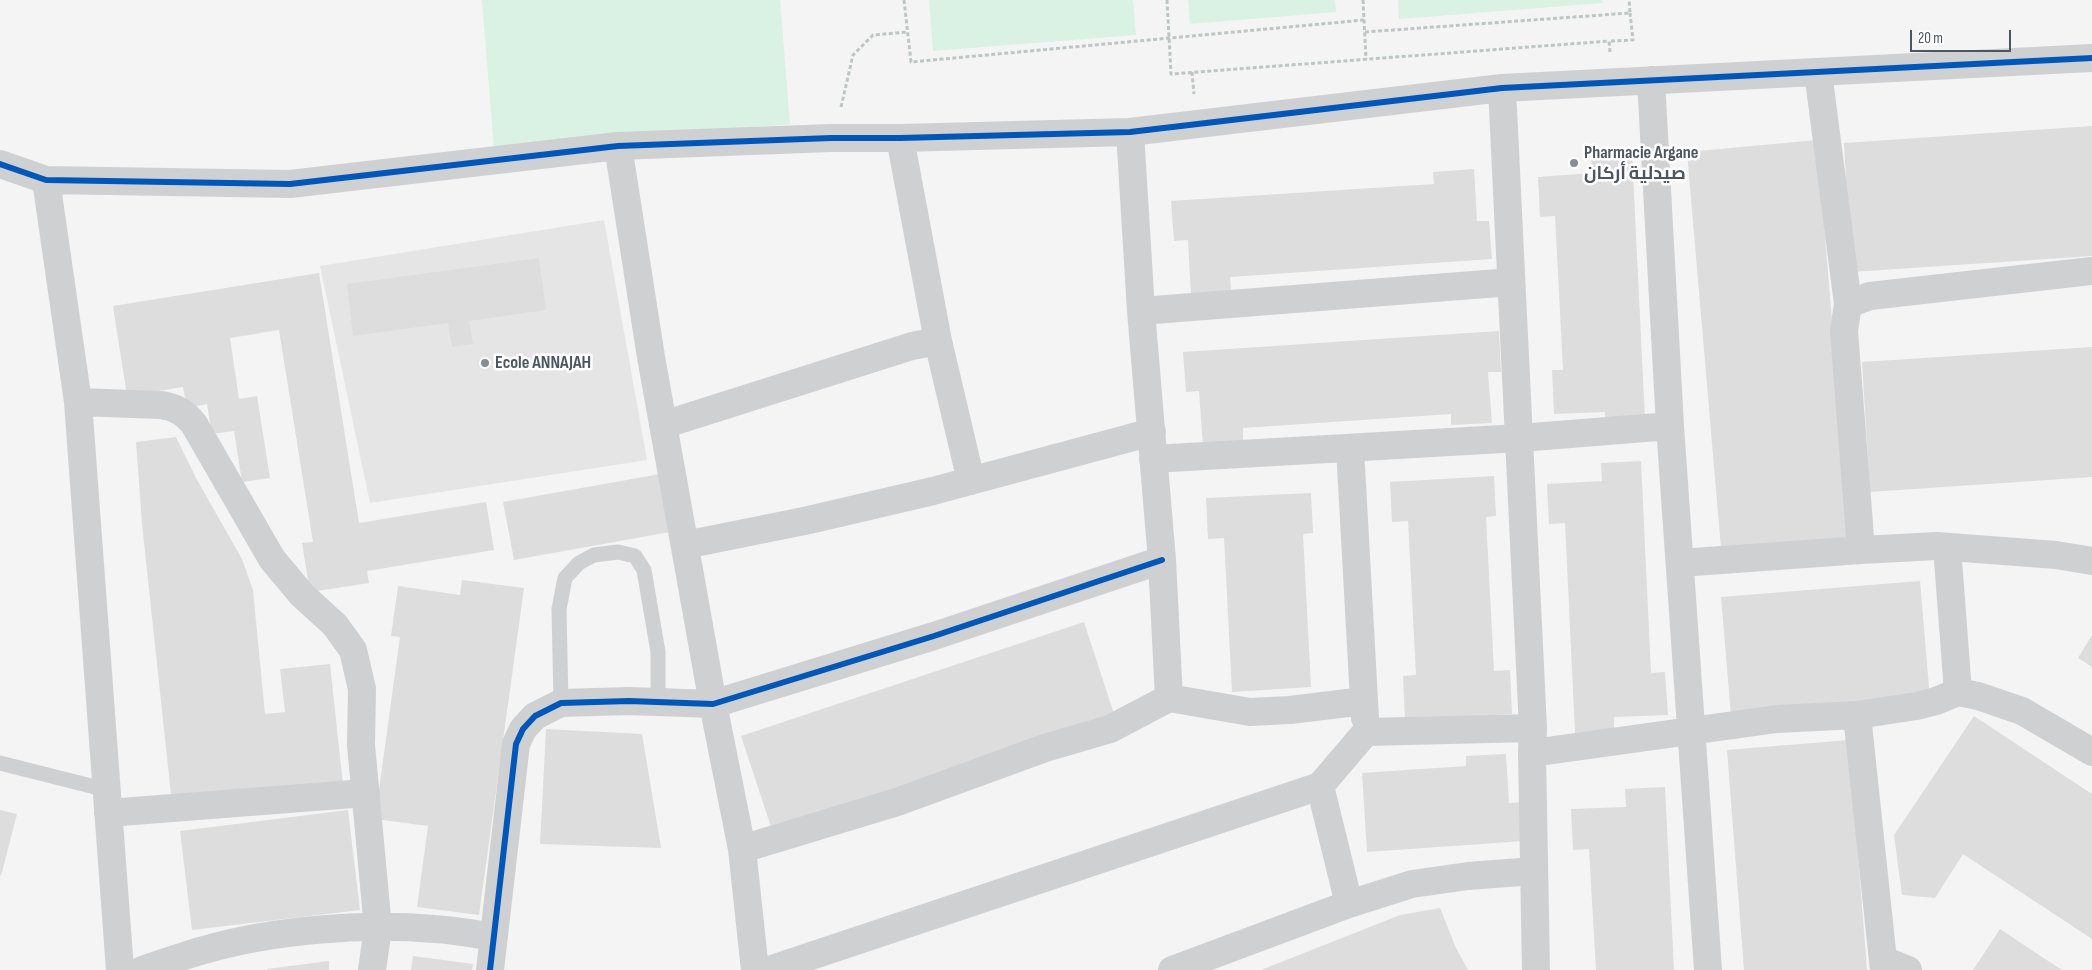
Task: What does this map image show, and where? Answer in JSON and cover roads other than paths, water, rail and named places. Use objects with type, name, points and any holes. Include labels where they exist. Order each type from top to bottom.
[{"type":"street","points":[[0,164],[46,180],[290,184],[618,146],[831,138],[1130,132],[1502,88],[2092,58]]},
{"type":"street","points":[[1818,72],[1848,304],[1844,331],[1861,550]]},
{"type":"street","points":[[1652,80],[1670,426],[1708,970]]},
{"type":"street","points":[[1502,88],[1533,740],[1536,970]]},
{"type":"street","points":[[1130,132],[1141,311],[1162,560],[1169,698]]},
{"type":"street","points":[[900,138],[938,341],[971,481]]},
{"type":"street","points":[[618,146],[650,356],[713,704],[742,849],[755,970]]},
{"type":"street","points":[[46,180],[78,402],[120,970]]},
{"type":"street","points":[[1848,304],[1870,296],[2092,271]]},
{"type":"street","points":[[1141,311],[1511,282]]},
{"type":"street","points":[[664,425],[912,346],[938,341]]},
{"type":"street","points":[[78,402],[171,406],[184,413],[194,424],[272,558],[302,594],[335,625],[353,650],[362,689],[361,745],[378,928],[372,970]]},
{"type":"street","points":[[1154,459],[1520,438],[1670,426]]},
{"type":"street","points":[[685,544],[809,520],[971,481],[1152,432]]},
{"type":"street","points":[[769,970],[1320,786],[1366,732],[1350,448]]},
{"type":"street","points":[[1680,563],[1861,550],[1947,547],[2047,554],[2092,561]]},
{"type":"street","points":[[1947,547],[1958,692]]},
{"type":"street","points":[[490,970],[516,744],[523,729],[535,716],[561,703],[629,701],[713,704],[934,636],[1162,560]]},
{"type":"street","points":[[1366,732],[1533,740],[1690,732],[1777,719],[1857,715],[1918,706],[1958,692],[1978,696],[2022,711],[2092,752]]},
{"type":"street","points":[[742,849],[888,805],[984,772],[1045,748],[1110,729],[1169,698],[1250,712],[1364,701]]},
{"type":"street","points":[[1857,715],[1892,967]]},
{"type":"street","points":[[1320,786],[1349,904]]},
{"type":"street","points":[[108,802],[366,793]]},
{"type":"street","points":[[1172,970],[1349,904],[1412,884],[1468,876],[1534,871]]},
{"type":"street","points":[[142,970],[204,950],[253,939],[304,931],[378,928],[433,929],[494,937]]},
{"type":"lane","points":[[561,703],[559,609],[566,578],[578,563],[594,555],[618,552],[635,556],[644,570],[658,652],[658,702]]},
{"type":"lane","points":[[0,763],[108,802]]},
{"type":"place","name":"Pharmacie Argane صيدلية أركان","points":[[1574,163]]},
{"type":"place","name":"Ecole ANNAJAH","points":[[485,363]]}]
